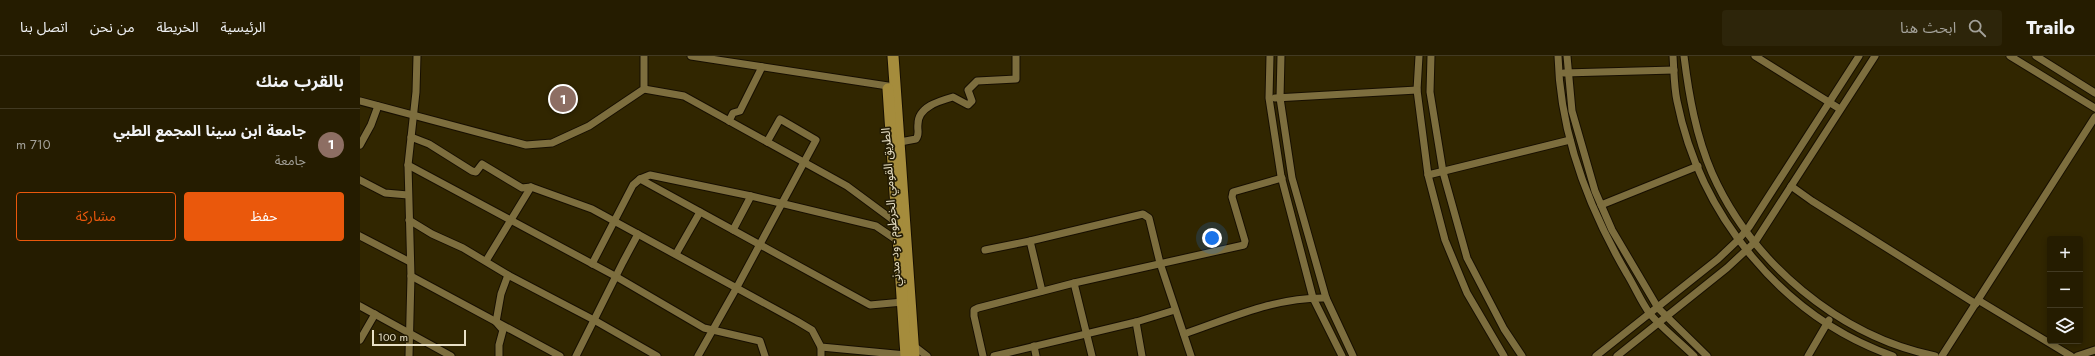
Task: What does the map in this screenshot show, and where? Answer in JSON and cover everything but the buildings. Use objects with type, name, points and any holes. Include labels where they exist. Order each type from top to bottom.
[{"type":"highway","name":"الطريق القومي الخرطوم - ود مدني","points":[[886,56],[898,241],[903,302],[910,353]]},
{"type":"highway","name":"الطريق القومي الخرطوم - ود مدني","points":[[893,56],[900,142],[910,353]]},
{"type":"street","points":[[409,356],[411,276],[408,165],[416,92],[417,56]]},
{"type":"street","points":[[644,56],[644,89]]},
{"type":"street","points":[[691,56],[888,86]]},
{"type":"street","points":[[900,142],[916,139],[918,135],[918,119],[920,115],[937,102],[953,98],[968,105],[972,101],[968,90],[977,81],[1016,79],[1016,56]]},
{"type":"street","points":[[1270,56],[1269,98],[1282,178],[1313,298],[1342,356]]},
{"type":"street","points":[[1281,56],[1280,98],[1292,178],[1326,298],[1353,356]]},
{"type":"street","points":[[1419,56],[1417,90],[1428,175],[1446,240],[1467,293],[1504,356]]},
{"type":"street","points":[[1431,56],[1430,92],[1443,172],[1467,258],[1504,329],[1522,356]]},
{"type":"street","points":[[1558,56],[1558,73],[1570,140],[1588,196],[1604,233],[1650,313],[1694,356]]},
{"type":"street","points":[[1567,56],[1572,111],[1601,204],[1612,230],[1658,308],[1707,356]]},
{"type":"street","points":[[1673,56],[1677,101],[1689,144],[1712,200],[1746,251],[1783,289],[1828,325],[1893,356]]},
{"type":"street","points":[[1684,56],[1690,101],[1700,141],[1721,192],[1746,231],[1755,242],[1772,262],[1832,314],[1887,341],[1936,356]]},
{"type":"street","points":[[1756,56],[1840,109]]},
{"type":"street","points":[[1596,356],[1658,308],[1738,240],[1746,231],[1859,56]]},
{"type":"street","points":[[1617,356],[1667,317],[1755,242],[1875,56]]},
{"type":"street","points":[[2010,56],[2095,108]]},
{"type":"street","points":[[2036,56],[2095,93]]},
{"type":"street","points":[[729,121],[733,112],[740,111],[762,66]]},
{"type":"street","points":[[1558,73],[1674,70]]},
{"type":"street","points":[[360,101],[526,145],[552,143],[589,126],[644,89],[684,96],[847,186],[897,223]]},
{"type":"street","points":[[1269,98],[1417,90]]},
{"type":"street","points":[[360,145],[371,125],[378,106]]},
{"type":"street","points":[[1942,356],[2095,117]]},
{"type":"street","points":[[698,356],[816,140],[780,119],[767,142]]},
{"type":"street","points":[[411,136],[434,147],[472,171],[476,172],[482,164],[522,188],[531,187],[579,204],[614,220],[812,330],[821,347],[821,356]]},
{"type":"street","points":[[1428,175],[1570,140]]},
{"type":"street","points":[[408,165],[616,276],[704,328],[760,341],[764,356]]},
{"type":"street","points":[[1601,204],[1698,166]]},
{"type":"street","points":[[592,264],[614,220],[634,185],[640,178],[650,175],[752,196],[876,226],[898,241]]},
{"type":"street","points":[[640,178],[870,305],[903,302]]},
{"type":"street","points":[[983,356],[974,310],[1074,283],[1244,245],[1245,241],[1232,196],[1234,192],[1282,178]]},
{"type":"street","points":[[360,180],[385,193],[408,195]]},
{"type":"street","points":[[1791,186],[1814,202],[1977,302],[2071,356]]},
{"type":"street","points":[[486,262],[531,187]]},
{"type":"street","points":[[733,230],[752,196]]},
{"type":"street","points":[[676,254],[700,212]]},
{"type":"street","points":[[985,250],[1030,241],[1143,214],[1149,218],[1160,263],[1192,356]]},
{"type":"street","points":[[409,220],[594,320],[657,356]]},
{"type":"street","points":[[576,356],[638,234]]},
{"type":"street","points":[[360,236],[410,262]]},
{"type":"street","points":[[1030,241],[1042,291]]},
{"type":"street","points":[[496,322],[501,294],[508,274]]},
{"type":"street","points":[[411,276],[560,356]]},
{"type":"street","points":[[1074,283],[1092,356]]},
{"type":"street","points":[[1184,334],[1257,308],[1286,300],[1326,298]]},
{"type":"street","points":[[360,306],[451,356]]},
{"type":"street","points":[[994,356],[1136,322],[1175,310]]},
{"type":"street","points":[[360,340],[375,314]]},
{"type":"street","points":[[1808,356],[1828,325],[1832,314]]},
{"type":"street","points":[[496,322],[503,330],[499,345],[499,356]]},
{"type":"street","points":[[1136,322],[1142,356]]},
{"type":"street","points":[[1034,346],[1036,356]]},
{"type":"street","points":[[821,347],[910,353],[927,356]]},
{"type":"street","points":[[2077,356],[2095,350]]},
{"type":"place","name":"جامعة ابن سينا المجمع الطبي","points":[[563,99]]}]
